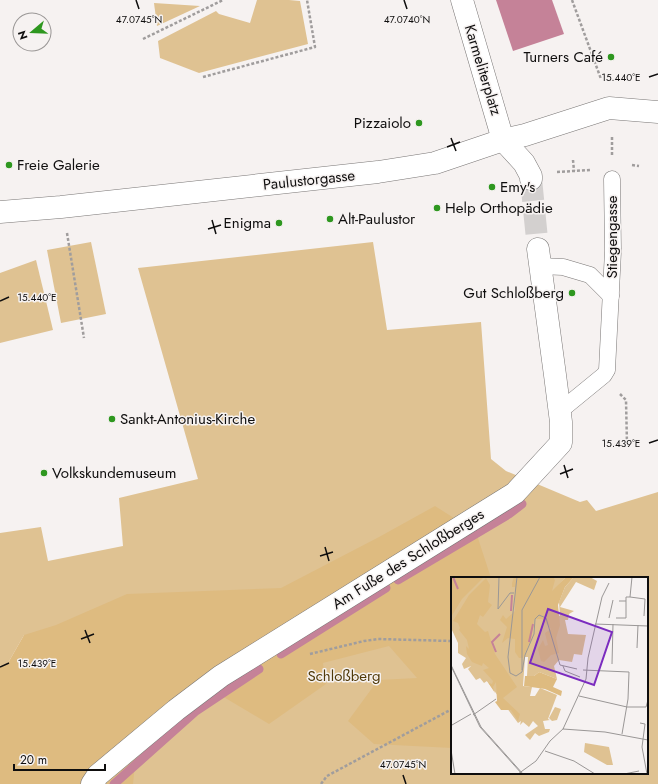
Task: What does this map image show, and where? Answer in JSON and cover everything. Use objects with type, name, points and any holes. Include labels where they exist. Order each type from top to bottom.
[{"type":"street","name":"Karmeliterplatz","points":[[462,0],[503,140]]},
{"type":"street","name":"Paulustorgasse","points":[[0,212],[26,217],[378,172],[435,163],[503,140],[525,135],[609,108],[658,112]]},
{"type":"street","points":[[503,140],[524,163],[531,176],[531,179]]},
{"type":"street","name":"Am Fuße des Schloßberges","points":[[92,784],[98,775],[176,710],[221,676],[515,492],[561,443],[560,411],[539,257]]},
{"type":"lane","name":"Stiegengasse","points":[[604,375],[608,364],[613,251],[612,179]]},
{"type":"lane","name":"Stiegengasse","points":[[539,257],[563,267],[590,275],[611,296]]},
{"type":"lane","points":[[560,411],[604,375]]},
{"type":"path","points":[[143,39],[223,0]]},
{"type":"path","points":[[203,77],[315,47],[307,0]]},
{"type":"path","points":[[572,0],[600,79]]},
{"type":"path","points":[[573,160],[574,172]]},
{"type":"path","points":[[551,173],[597,170]]},
{"type":"path","points":[[66,229],[84,338]]},
{"type":"path","points":[[604,375],[626,400],[627,445]]},
{"type":"path","points":[[378,639],[451,641]]},
{"type":"path","points":[[321,784],[327,776],[451,710]]},
{"type":"green space","points":[[257,0],[300,1],[308,44],[199,73],[160,58],[158,41],[216,11],[219,14],[250,23]]},
{"type":"green space","points":[[154,3],[200,6],[157,26]]},
{"type":"green space","points":[[91,242],[106,314],[61,323],[47,250]]},
{"type":"green space","points":[[373,242],[387,330],[481,322],[491,459],[506,471],[580,502],[587,500],[596,511],[658,492],[658,784],[0,784],[24,635],[8,663],[0,666],[0,533],[41,527],[48,561],[123,546],[119,498],[198,479],[138,268]]},
{"type":"green space","points":[[36,260],[53,330],[0,343],[0,273]]},
{"type":"shaded area","points":[[496,0],[552,0],[564,34],[513,51]]},
{"type":"shaded area","name":"Schloßberg","points":[[435,506],[476,532],[491,577],[451,577],[451,748],[374,744],[348,721],[378,680],[417,678],[389,646],[323,663],[326,684],[269,724],[200,683],[132,737],[135,764],[133,784],[0,784],[0,666],[8,663],[24,635],[56,625],[127,594],[281,588]]},
{"type":"waterway","points":[[398,580],[509,514],[522,504]]},
{"type":"waterway","points":[[281,654],[386,588]]},
{"type":"waterway","points":[[114,784],[196,711],[259,669]]},
{"type":"tunnel","points":[[531,179],[538,249]]},
{"type":"place","name":"Turners Café","points":[[611,57]]},
{"type":"place","name":"Pizzaiolo","points":[[419,123]]},
{"type":"place","name":"Freie Galerie","points":[[9,165]]},
{"type":"place","name":"Emy's","points":[[492,187]]},
{"type":"place","name":"Help Orthopädie","points":[[437,208]]},
{"type":"place","name":"Alt-Paulustor","points":[[330,219]]},
{"type":"place","name":"Enigma","points":[[279,223]]},
{"type":"place","name":"Gut Schloßberg","points":[[572,293]]},
{"type":"place","name":"Sankt-Antonius-Kirche","points":[[112,419]]},
{"type":"place","name":"Volkskundemuseum","points":[[44,473]]}]
